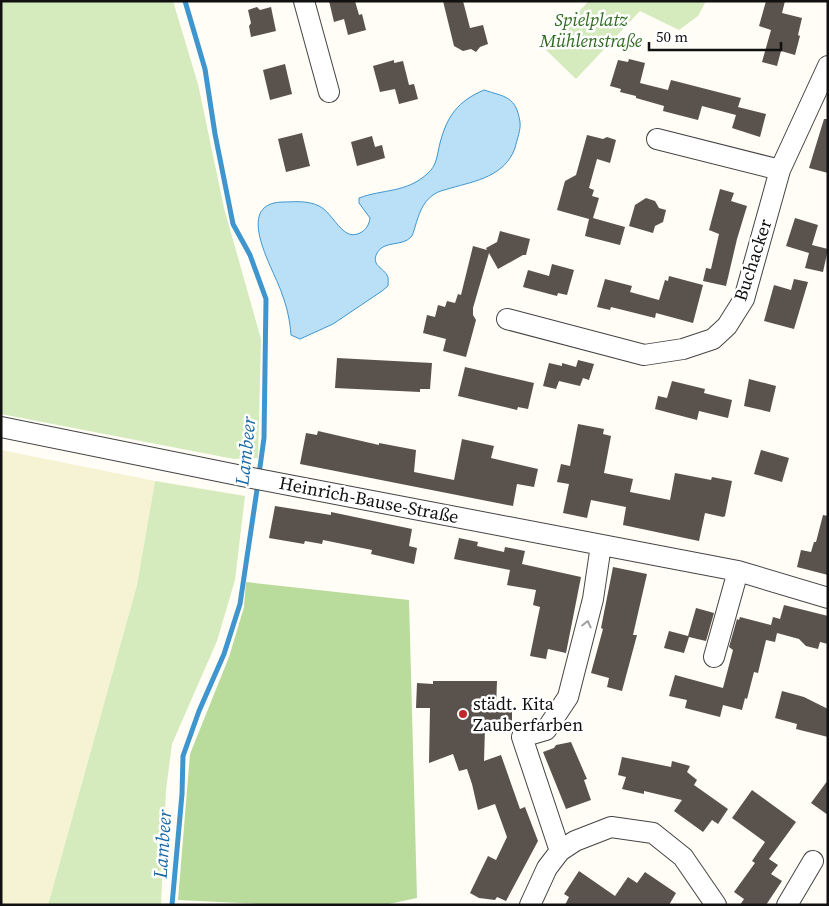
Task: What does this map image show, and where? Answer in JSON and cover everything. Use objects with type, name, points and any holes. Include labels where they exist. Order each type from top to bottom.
[{"type":"street","points":[[304,1],[329,92]]},
{"type":"street","name":"Buchacker","points":[[507,319],[644,355],[683,349],[713,339],[727,326],[744,299],[780,170],[828,66]]},
{"type":"street","points":[[657,139],[780,170]]},
{"type":"street","name":"Heinrich-Bause-Straße","points":[[1,426],[259,479],[738,571],[828,598]]},
{"type":"street","points":[[560,850],[522,737],[546,730],[568,697],[593,599],[601,545]]},
{"type":"street","points":[[714,658],[738,571]]},
{"type":"street","points":[[530,905],[546,868],[560,850],[575,841],[611,827],[653,833],[683,857],[716,905]]},
{"type":"street","points":[[787,905],[813,861]]},
{"type":"shaded area","points":[[1,450],[155,481],[137,585],[48,905],[1,905]]},
{"type":"green space","points":[[1,1],[173,1],[198,84],[224,208],[261,339],[258,458],[234,459],[1,414]]},
{"type":"green space","name":"Spielplatz Mühlenstraße","points":[[589,1],[706,1],[698,16],[679,30],[640,11],[576,79],[544,48]]},
{"type":"green space","points":[[155,481],[245,496],[235,580],[217,641],[172,744],[166,790],[161,905],[48,905],[137,585]]},
{"type":"green space","points":[[246,582],[409,600],[417,898],[384,905],[280,905],[178,900],[190,754],[229,657],[244,607]]},
{"type":"water","points":[[484,90],[504,96],[512,102],[518,113],[520,122],[515,148],[504,165],[480,180],[437,192],[421,209],[411,237],[403,242],[384,246],[380,249],[375,260],[388,279],[388,286],[382,291],[333,324],[300,339],[291,335],[284,299],[261,240],[258,226],[260,214],[267,206],[282,202],[310,203],[324,210],[348,234],[360,233],[367,227],[370,218],[359,203],[359,198],[403,188],[427,174],[435,164],[443,133],[450,117],[460,104]]},
{"type":"building","points":[[329,1],[355,1],[359,15],[362,14],[366,30],[348,35],[344,19],[334,22]]},
{"type":"building","points":[[443,1],[463,1],[470,28],[483,25],[488,44],[480,47],[476,52],[471,49],[463,51],[454,46]]},
{"type":"building","points":[[766,1],[785,1],[782,13],[802,18],[795,55],[781,51],[777,66],[762,62],[771,30],[759,26]]},
{"type":"building","points":[[257,7],[260,10],[271,7],[276,31],[251,37],[249,26],[251,23],[248,10]]},
{"type":"building","points":[[629,59],[645,63],[640,83],[668,90],[671,80],[741,98],[738,107],[766,114],[760,137],[732,128],[736,115],[702,106],[698,120],[663,111],[664,106],[636,98],[636,96],[620,92],[621,89],[610,86],[618,60],[628,62]]},
{"type":"building","points":[[394,60],[394,63],[403,61],[409,85],[414,84],[418,99],[399,104],[395,89],[380,92],[373,66]]},
{"type":"building","points":[[285,64],[292,94],[270,100],[263,70]]},
{"type":"building","points":[[824,119],[828,119],[828,173],[809,168]]},
{"type":"building","points":[[302,133],[310,166],[286,172],[278,139]]},
{"type":"building","points":[[587,135],[616,140],[610,163],[597,159],[589,188],[594,190],[592,196],[599,198],[593,218],[625,227],[620,245],[585,236],[589,219],[557,210],[565,181],[576,175]]},
{"type":"building","points":[[372,136],[375,147],[382,145],[385,158],[357,166],[351,142]]},
{"type":"building","points":[[720,189],[734,193],[731,201],[747,206],[726,286],[703,281],[706,268],[711,269],[719,234],[709,230]]},
{"type":"building","points":[[646,198],[655,201],[659,208],[666,210],[663,222],[655,226],[653,233],[629,226],[635,205]]},
{"type":"building","points":[[795,218],[818,225],[812,245],[828,249],[823,272],[805,268],[809,253],[786,246]]},
{"type":"building","points":[[500,231],[530,239],[526,255],[498,269],[489,253],[473,308],[473,315],[476,320],[466,357],[443,351],[446,339],[423,333],[427,315],[435,317],[438,305],[445,307],[447,301],[455,303],[458,294],[461,295],[473,246],[487,250],[486,248],[497,242]]},
{"type":"building","points":[[552,264],[574,270],[567,295],[558,293],[557,296],[523,287],[528,270],[549,276]]},
{"type":"building","points":[[669,276],[703,285],[693,323],[656,313],[655,318],[611,307],[610,310],[597,307],[605,279],[632,286],[630,292],[659,300],[665,280],[668,281]]},
{"type":"building","points":[[794,279],[808,282],[794,329],[764,321],[774,285],[791,290]]},
{"type":"building","points":[[337,358],[432,363],[430,389],[420,389],[420,392],[335,388]]},
{"type":"building","points":[[578,360],[594,364],[589,380],[583,378],[580,386],[559,381],[556,389],[543,386],[549,363],[562,366],[562,363],[576,367]]},
{"type":"building","points":[[465,367],[534,383],[528,409],[518,407],[517,410],[458,396]]},
{"type":"building","points":[[749,379],[776,386],[770,412],[744,406]]},
{"type":"building","points":[[672,381],[705,389],[704,393],[732,400],[728,418],[699,411],[697,420],[655,409],[658,396],[667,398]]},
{"type":"building","points":[[578,424],[604,429],[603,434],[611,436],[604,473],[633,479],[630,492],[670,500],[675,473],[711,480],[712,477],[732,481],[725,516],[705,513],[699,541],[623,525],[626,507],[591,500],[587,518],[563,513],[569,484],[557,482],[561,464],[570,466]]},
{"type":"building","points":[[318,431],[379,445],[379,443],[416,450],[414,472],[454,480],[462,439],[494,446],[491,458],[538,469],[534,487],[517,484],[513,506],[300,464],[306,433],[317,435]]},
{"type":"building","points":[[761,450],[789,458],[782,482],[754,474]]},
{"type":"building","points":[[275,506],[331,515],[331,512],[412,529],[409,546],[417,548],[414,564],[371,554],[372,550],[323,540],[322,544],[305,541],[304,544],[269,538]]},
{"type":"building","points":[[823,515],[828,516],[828,575],[797,567],[801,550],[811,552],[814,542],[816,542]]},
{"type":"building","points":[[459,538],[478,542],[477,546],[504,552],[505,547],[525,551],[522,564],[581,577],[566,653],[548,649],[546,659],[530,656],[540,607],[533,605],[536,590],[507,585],[510,570],[454,559]]},
{"type":"building","points":[[613,567],[647,574],[633,635],[637,635],[622,691],[607,687],[609,678],[591,673],[603,629],[601,628]]},
{"type":"building","points":[[784,605],[828,616],[828,644],[820,642],[818,649],[806,646],[799,639],[777,633],[775,642],[766,640],[758,673],[754,672],[742,710],[723,705],[720,717],[685,708],[687,700],[669,696],[675,675],[723,688],[733,650],[729,647],[737,619],[739,620],[740,617],[771,625],[773,617],[780,619]]},
{"type":"building","points":[[696,608],[714,613],[706,641],[689,637],[684,653],[664,648],[669,631],[688,636]]},
{"type":"building","points":[[433,681],[497,681],[496,708],[512,708],[512,729],[485,728],[484,761],[501,755],[520,809],[525,807],[538,841],[506,901],[497,897],[495,900],[479,898],[470,893],[488,856],[496,860],[507,837],[495,804],[478,810],[467,769],[459,771],[453,754],[429,763],[430,708],[416,708],[417,683],[433,684]]},
{"type":"building","points":[[782,691],[804,697],[828,709],[828,737],[796,729],[797,724],[775,718]]},
{"type":"building","points":[[571,742],[587,779],[584,780],[591,800],[566,809],[543,752],[554,748],[556,745]]},
{"type":"building","points":[[622,757],[671,767],[672,761],[690,766],[687,772],[697,780],[694,785],[728,809],[718,824],[712,820],[703,832],[674,811],[682,800],[644,791],[644,794],[622,789],[626,777],[618,775]]},
{"type":"building","points":[[828,780],[828,815],[811,803]]},
{"type":"building","points":[[752,790],[796,822],[769,859],[778,865],[771,874],[782,881],[766,905],[740,905],[744,899],[734,892],[755,863],[752,861],[765,842],[732,818]]},
{"type":"building","points":[[579,871],[615,896],[628,877],[637,883],[645,872],[676,893],[669,905],[565,905],[569,897],[564,894]]},
{"type":"waterway","name":"Lambeer","points":[[185,1],[205,69],[215,134],[233,224],[250,255],[266,299],[264,438],[259,474]]},
{"type":"waterway","name":"Lambeer","points":[[172,905],[182,794],[183,756],[199,711],[224,654],[240,604],[258,483]]},
{"type":"place","name":"städt. Kita Zauberfarben","points":[[463,714]]}]
